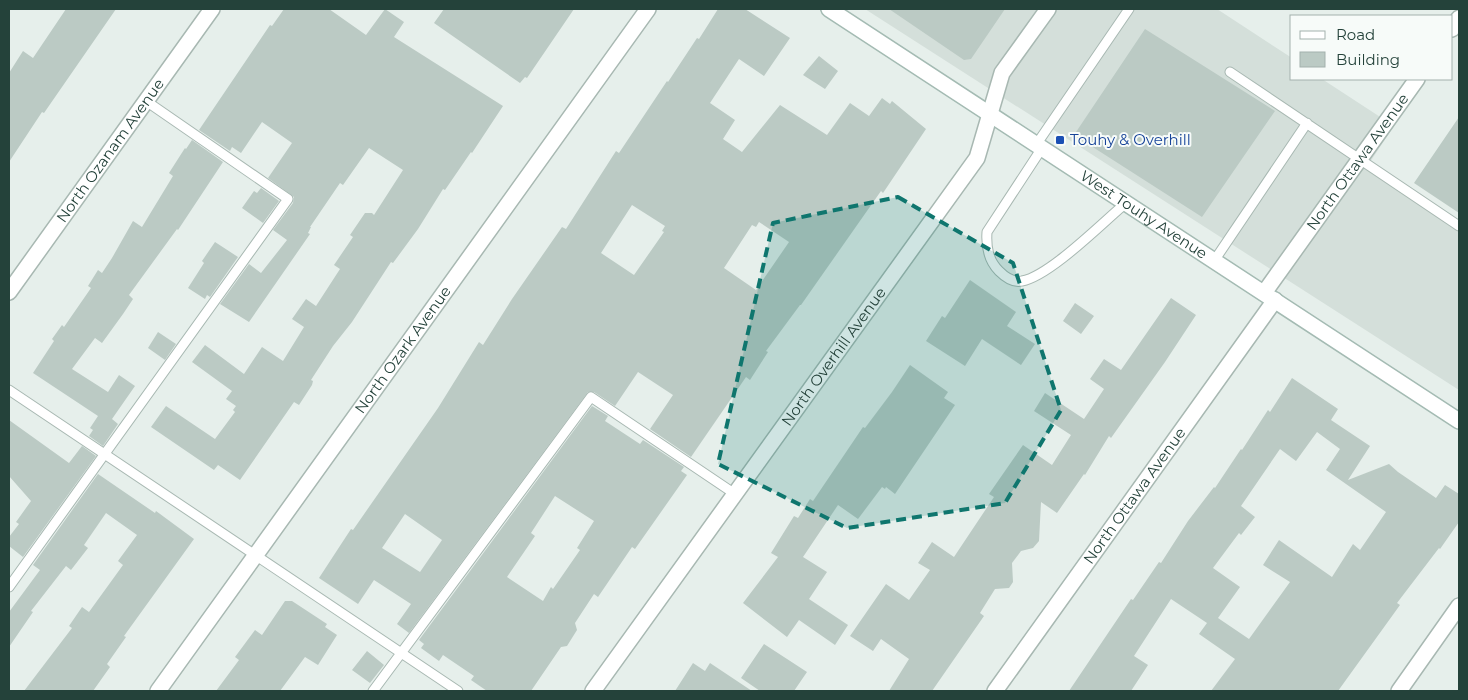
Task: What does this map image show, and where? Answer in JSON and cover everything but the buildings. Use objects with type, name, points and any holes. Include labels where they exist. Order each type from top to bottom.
[{"type":"street","name":"North Ozanam Avenue","points":[[9,292],[212,9]]},
{"type":"street","name":"North Ozark Avenue","points":[[158,691],[648,9]]},
{"type":"street","name":"West Touhy Avenue","points":[[829,9],[1459,421]]},
{"type":"street","name":"North Overhill Avenue","points":[[593,691],[976,158],[1002,73],[1048,9]]},
{"type":"street","name":"North Ottawa Avenue","points":[[995,691],[1270,297],[1360,159],[1415,80]]},
{"type":"street","points":[[1399,691],[1459,606]]},
{"type":"lane","points":[[1126,203],[1055,263],[1033,277],[1021,282],[1008,279],[991,262],[986,246],[987,232],[1039,146],[1129,9]]},
{"type":"lane","points":[[1230,72],[1459,226]]},
{"type":"lane","points":[[9,587],[288,199],[146,101]]},
{"type":"lane","points":[[1214,261],[1307,123]]},
{"type":"lane","points":[[9,390],[458,691]]},
{"type":"lane","points":[[373,691],[591,397],[735,494]]},
{"type":"highlighted area","points":[[898,197],[1013,263],[1061,410],[1005,503],[847,528],[718,464],[773,223]]},
{"type":"shaded area","points":[[865,9],[1217,9],[1290,57],[1290,80],[1324,80],[1394,126],[1370,162],[1459,221],[1459,390]]},
{"type":"place","name":"Touhy & Overhill","points":[[1060,140]]}]
